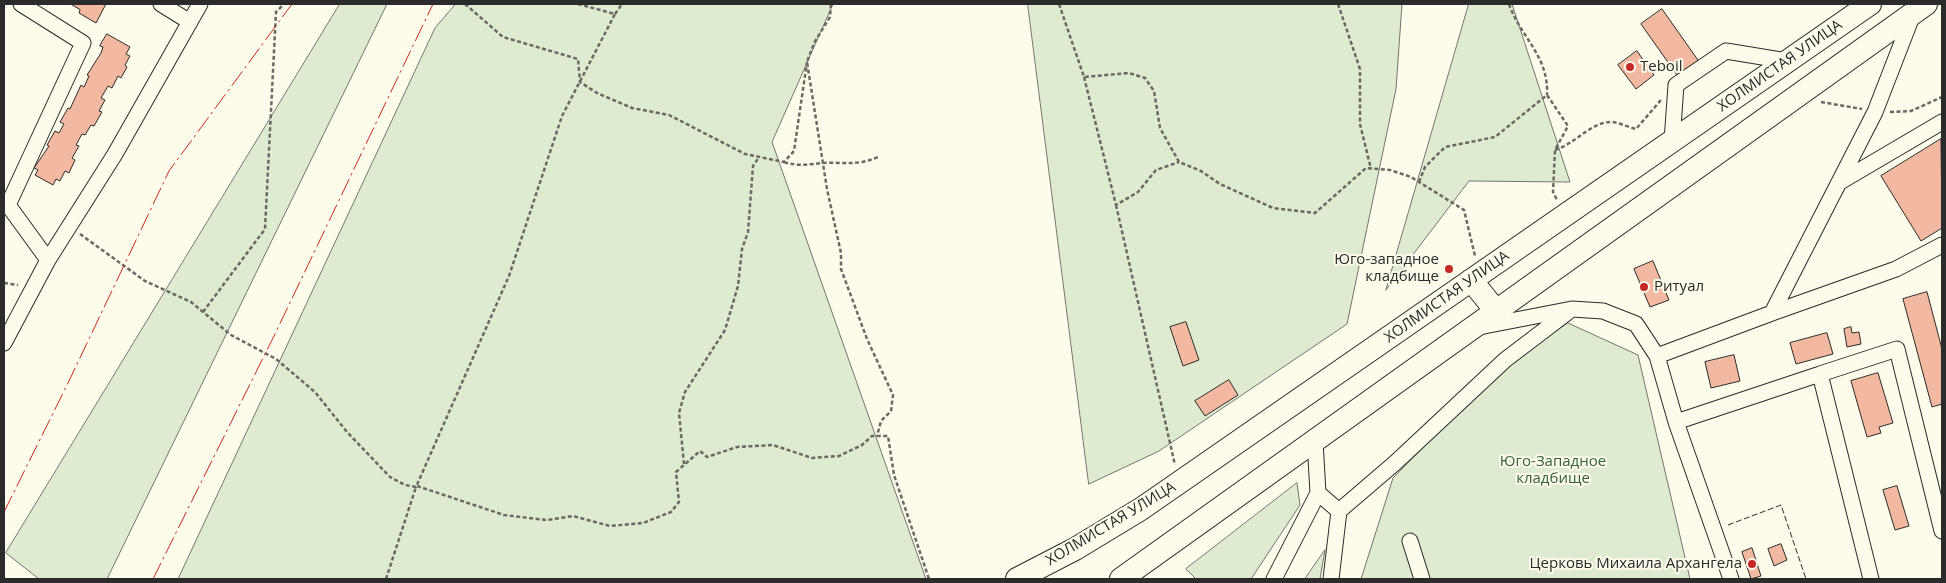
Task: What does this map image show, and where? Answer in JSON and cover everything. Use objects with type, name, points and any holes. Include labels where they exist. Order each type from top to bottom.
[{"type":"highway","name":"ХОЛМИСТАЯ УЛИЦА","points":[[1017,579],[1075,549],[1141,509],[1870,4]]},
{"type":"highway","points":[[1122,579],[1920,8]]},
{"type":"highway","points":[[1475,277],[1496,311]]},
{"type":"lane","points":[[22,4],[83,43],[6,205],[48,260]]},
{"type":"lane","points":[[161,4],[190,22]]},
{"type":"lane","points":[[4,343],[10,319],[71,227],[115,154],[200,4]]},
{"type":"lane","points":[[1772,313],[1875,112],[1920,8]]},
{"type":"lane","points":[[1672,141],[1676,85],[1726,51],[1787,61]]},
{"type":"lane","points":[[1840,182],[1942,122]]},
{"type":"lane","points":[[1657,356],[1896,269],[1942,245]]},
{"type":"lane","points":[[1473,328],[1572,309],[1603,311],[1636,324],[1657,356],[1676,422],[1731,579]]},
{"type":"lane","points":[[1331,579],[1339,511],[1395,463],[1505,360],[1572,309]]},
{"type":"lane","points":[[1676,422],[1897,349],[1942,531]]},
{"type":"lane","points":[[1820,374],[1870,579]]},
{"type":"lane","points":[[1274,579],[1318,494],[1315,441]]},
{"type":"lane","points":[[1318,494],[1339,511]]},
{"type":"lane","points":[[1410,541],[1422,579]]},
{"type":"path","points":[[203,312],[265,229],[276,12],[284,4]]},
{"type":"path","points":[[465,4],[503,37],[578,59],[580,82]]},
{"type":"path","points":[[578,4],[615,14]]},
{"type":"path","points":[[386,579],[417,486],[509,276],[562,116],[622,4]]},
{"type":"path","points":[[784,162],[794,152],[807,62],[814,43],[830,17],[831,4]]},
{"type":"path","points":[[1059,4],[1084,78],[1116,205],[1179,483]]},
{"type":"path","points":[[1338,4],[1360,69],[1360,124],[1371,169]]},
{"type":"path","points":[[1509,4],[1513,16],[1539,56],[1548,79],[1547,95],[1568,126],[1555,150],[1553,192],[1565,215]]},
{"type":"path","points":[[807,62],[841,253],[842,269],[867,339],[894,394],[891,411],[881,421],[877,436]]},
{"type":"path","points":[[1084,78],[1128,73],[1145,78],[1154,91],[1160,128],[1179,162],[1201,171],[1220,184],[1273,208],[1315,213],[1366,168],[1390,170],[1411,177],[1464,210],[1475,277]]},
{"type":"path","points":[[580,82],[597,93],[632,108],[669,115],[745,154],[797,166],[824,163],[852,163],[878,157]]},
{"type":"path","points":[[1555,150],[1568,146],[1584,132],[1602,123],[1612,122],[1636,129],[1653,107],[1676,85]]},
{"type":"path","points":[[1419,182],[1425,168],[1445,147],[1495,137],[1547,95]]},
{"type":"path","points":[[684,465],[679,413],[685,392],[725,330],[738,286],[742,249],[748,232],[753,166],[759,157]]},
{"type":"path","points":[[1116,205],[1138,192],[1156,170],[1179,162]]},
{"type":"path","points":[[71,227],[145,281],[191,302],[231,335],[276,359],[315,392],[347,432],[390,477],[405,485],[417,486],[504,515],[548,520],[573,516],[610,526],[643,523],[671,512],[679,502],[676,472],[700,452],[707,457],[736,447],[772,445],[812,458],[839,456],[862,446],[872,436],[888,436],[894,475],[928,579]]},
{"type":"green space","points":[[340,4],[387,4],[107,579],[39,579],[6,553]]},
{"type":"green space","points":[[456,4],[833,4],[772,142],[926,579],[178,579],[435,28]]},
{"type":"green space","points":[[1028,4],[1402,4],[1396,89],[1347,324],[1159,451],[1089,484]]},
{"type":"green space","points":[[1469,4],[1512,4],[1570,182],[1469,181],[1386,290]]},
{"type":"green space","name":"Юго-Западное кладбище","points":[[1568,323],[1638,355],[1690,579],[1361,579],[1393,478],[1500,369]]},
{"type":"green space","points":[[1297,483],[1300,505],[1251,579],[1196,579],[1186,569]]},
{"type":"green space","points":[[1325,550],[1320,579],[1305,579]]},
{"type":"building","points":[[71,4],[106,4],[96,23],[79,13],[80,10]]},
{"type":"building","points":[[1662,9],[1700,63],[1679,78],[1641,24]]},
{"type":"building","points":[[107,34],[130,47],[126,54],[130,56],[125,65],[127,67],[121,78],[118,76],[112,88],[108,86],[101,98],[105,100],[99,111],[102,112],[94,126],[91,125],[85,135],[82,134],[76,145],[79,146],[72,158],[75,160],[69,173],[65,171],[60,181],[56,179],[53,185],[35,175],[38,170],[34,168],[49,146],[47,145],[55,131],[59,133],[64,124],[60,122],[68,108],[70,109],[81,85],[84,87],[89,76],[87,75],[101,53],[103,47],[100,46]]},
{"type":"building","points":[[1637,51],[1654,75],[1636,89],[1618,65]]},
{"type":"building","points":[[1941,139],[1942,228],[1921,241],[1881,176]]},
{"type":"building","points":[[1653,261],[1669,300],[1650,307],[1634,269]]},
{"type":"building","points":[[1927,292],[1942,349],[1942,404],[1932,407],[1903,299]]},
{"type":"building","points":[[1186,322],[1199,360],[1183,366],[1170,327]]},
{"type":"building","points":[[1851,327],[1852,333],[1859,332],[1861,344],[1847,347],[1844,329]]},
{"type":"building","points":[[1827,333],[1833,354],[1796,364],[1790,343]]},
{"type":"building","points":[[1734,355],[1740,381],[1711,388],[1705,362]]},
{"type":"building","points":[[1878,373],[1893,423],[1879,427],[1881,433],[1867,437],[1851,381]]},
{"type":"building","points":[[1229,380],[1238,395],[1205,416],[1195,401]]},
{"type":"building","points":[[1897,486],[1909,526],[1895,530],[1883,490]]},
{"type":"building","points":[[1781,544],[1787,560],[1774,566],[1768,549]]},
{"type":"building","name":"Церковь Михаила Архангела","points":[[1752,548],[1761,576],[1751,579],[1742,552]]},
{"type":"fence","points":[[1728,525],[1781,505],[1806,579]]},
{"type":"power","points":[[4,512],[169,171],[292,4]]},
{"type":"power","points":[[153,579],[274,336],[433,4]]},
{"type":"place","name":"Teboil","points":[[1630,67]]},
{"type":"place","name":"Юго-западное кладбище","points":[[1449,269]]},
{"type":"place","name":"Ритуал","points":[[1644,287]]},
{"type":"place","name":"Церковь Михаила Архангела","points":[[1752,564]]}]
